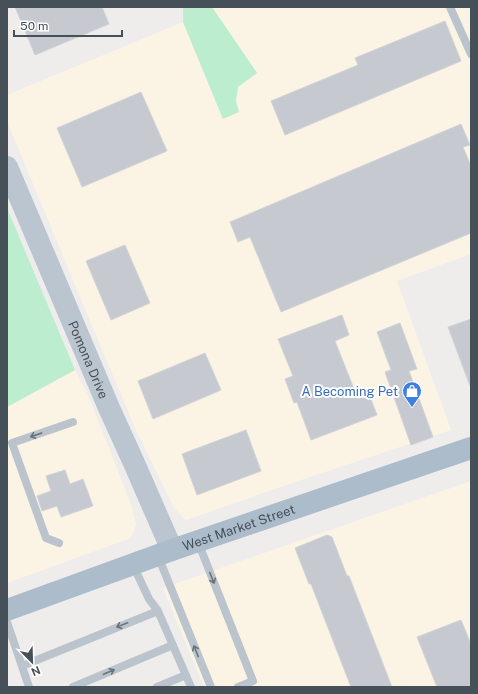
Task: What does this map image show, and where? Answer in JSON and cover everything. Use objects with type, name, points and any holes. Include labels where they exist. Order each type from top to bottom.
[{"type":"main road","name":"West Market Street","points":[[7,610],[165,553],[471,448]]},
{"type":"street","name":"Pomona Drive","points":[[7,167],[109,408],[134,463],[165,553]]},
{"type":"lane","points":[[450,7],[471,54]]},
{"type":"lane","points":[[59,543],[46,538],[12,443],[73,422]]},
{"type":"lane","points":[[197,542],[253,681],[238,687]]},
{"type":"lane","points":[[165,553],[211,687]]},
{"type":"lane","points":[[132,565],[158,611],[191,687]]},
{"type":"lane","points":[[22,666],[158,611]]},
{"type":"lane","points":[[7,622],[28,687]]},
{"type":"lane","points":[[73,687],[173,645]]},
{"type":"lane","points":[[157,687],[186,675]]},
{"type":"shaded area","points":[[212,7],[471,7],[471,254],[397,281],[451,430],[186,520],[174,508],[137,432],[95,333],[7,121],[7,95],[183,22],[223,119],[236,101],[238,86],[256,72]]},
{"type":"shaded area","points":[[75,370],[88,395],[131,504],[136,525],[131,538],[7,583],[7,407]]},
{"type":"shaded area","points":[[471,481],[471,687],[204,687],[163,588]]},
{"type":"green space","points":[[183,7],[212,7],[257,73],[238,87],[236,101],[239,112],[223,119],[183,22]]},
{"type":"green space","points":[[7,208],[75,370],[7,407]]},
{"type":"building","points":[[15,7],[102,7],[109,24],[35,55]]},
{"type":"building","points":[[445,21],[461,61],[285,135],[271,101],[358,65],[355,58]]},
{"type":"building","points":[[141,92],[167,151],[82,187],[57,128]]},
{"type":"building","points":[[461,124],[470,145],[463,147],[471,166],[471,233],[281,312],[250,237],[238,242],[230,222]]},
{"type":"building","points":[[125,245],[150,303],[111,320],[86,261]]},
{"type":"building","points":[[342,315],[349,335],[335,341],[358,399],[369,394],[377,415],[311,440],[297,402],[294,403],[285,379],[293,376],[278,339]]},
{"type":"building","points":[[471,319],[471,386],[470,386],[448,327]]},
{"type":"building","points":[[400,323],[417,369],[409,371],[433,437],[411,445],[385,372],[391,370],[377,332]]},
{"type":"building","points":[[205,353],[221,390],[153,419],[138,381]]},
{"type":"building","points":[[246,430],[261,471],[197,495],[182,454]]},
{"type":"building","points":[[65,470],[70,484],[83,479],[93,506],[61,517],[57,506],[42,511],[37,496],[51,491],[46,476]]},
{"type":"building","points":[[327,535],[332,537],[347,576],[349,576],[392,687],[351,687],[311,584],[309,584],[295,548]]},
{"type":"building","points":[[461,620],[471,644],[471,687],[437,687],[417,637]]},
{"type":"place","name":"A Becoming Pet","points":[[412,408]]}]
